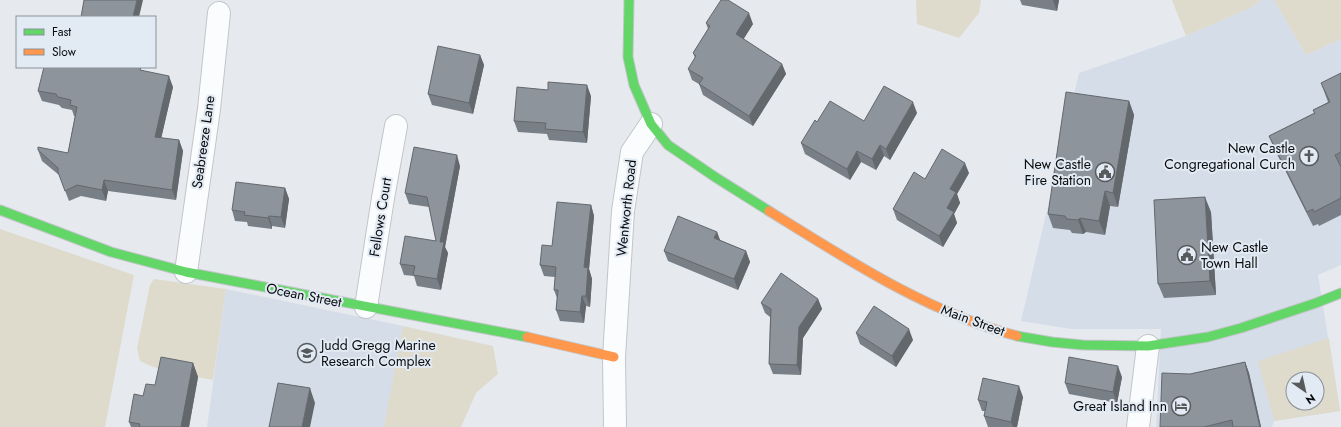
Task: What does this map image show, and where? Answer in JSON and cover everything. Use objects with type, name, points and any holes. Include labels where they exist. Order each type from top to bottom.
[{"type":"main road","points":[[629,0],[628,57],[634,85],[651,124]]},
{"type":"main road","name":"Main Street","points":[[651,124],[668,145],[853,263],[908,294],[936,307],[993,330],[1022,338],[1083,345],[1148,346],[1208,337],[1241,328],[1341,293]]},
{"type":"main road","name":"Ocean Street","points":[[0,210],[110,252],[186,272],[366,308],[509,333],[614,357]]},
{"type":"street","name":"Seabreeze Lane","points":[[186,272],[209,109],[219,12]]},
{"type":"street","name":"Wentworth Road","points":[[615,427],[614,357],[623,211],[632,152],[651,124]]},
{"type":"street","name":"Fellows Court","points":[[366,308],[396,126]]},
{"type":"street","points":[[1138,427],[1148,346]]},
{"type":"shaded area","points":[[916,0],[981,0],[979,13],[959,38],[917,24]]},
{"type":"shaded area","points":[[1172,0],[1261,0],[1252,7],[1186,36]]},
{"type":"shaded area","points":[[1261,0],[1274,0],[1306,55],[1341,39],[1341,265],[1318,275],[1340,411],[1274,421],[1272,427],[1156,427],[1161,329],[1071,329],[1021,321],[1079,73],[1186,36],[1252,7]]},
{"type":"shaded area","points":[[1274,0],[1341,0],[1341,39],[1306,55]]},
{"type":"shaded area","points":[[0,229],[134,275],[105,427],[0,427]]},
{"type":"shaded area","points":[[154,279],[226,289],[213,380],[166,371],[140,361],[137,348],[150,285]]},
{"type":"shaded area","name":"Judd Gregg Marine Research Complex","points":[[226,289],[403,326],[385,427],[207,427]]},
{"type":"shaded area","points":[[403,326],[493,346],[498,374],[476,393],[461,427],[384,427]]},
{"type":"shaded area","points":[[1329,338],[1340,411],[1274,421],[1258,361]]},
{"type":"building","points":[[84,0],[137,0],[133,16],[81,16]]},
{"type":"building","points":[[721,0],[728,0],[749,13],[736,34],[782,64],[749,116],[699,84],[703,78],[688,69],[696,56],[693,53],[710,26],[706,23]]},
{"type":"building","points":[[438,46],[480,55],[469,103],[428,94]]},
{"type":"building","points":[[44,68],[141,68],[140,70],[169,76],[155,137],[179,140],[172,190],[104,180],[102,190],[77,185],[65,191],[58,168],[38,150],[38,147],[68,153],[77,107],[70,105],[71,100],[58,97],[56,94],[38,91]]},
{"type":"building","name":"New Castle Congregational Curch","points":[[1341,73],[1341,152],[1335,155],[1341,167],[1341,198],[1314,212],[1313,209],[1307,212],[1269,136],[1315,113],[1313,110],[1330,102],[1321,83]]},
{"type":"building","points":[[548,82],[587,85],[583,132],[545,129],[546,123],[514,121],[517,87],[548,90]]},
{"type":"building","points":[[884,86],[913,102],[886,149],[880,145],[872,159],[857,151],[847,169],[801,143],[815,120],[817,122],[830,101],[864,121]]},
{"type":"building","name":"New Castle Fire Station","points":[[1066,92],[1129,101],[1113,193],[1105,191],[1099,221],[1080,218],[1078,220],[1067,219],[1065,216],[1048,214]]},
{"type":"building","points":[[414,147],[457,155],[440,242],[444,242],[437,279],[413,275],[415,266],[400,264],[405,236],[436,241],[427,197],[405,193]]},
{"type":"building","points":[[942,149],[965,163],[950,189],[956,192],[947,208],[954,212],[939,236],[893,209],[914,172],[925,179]]},
{"type":"building","points":[[236,182],[285,188],[281,217],[269,216],[268,218],[244,215],[245,212],[232,210]]},
{"type":"building","name":"New Castle Town Hall","points":[[1205,197],[1210,281],[1158,284],[1154,200]]},
{"type":"building","points":[[557,202],[591,205],[584,267],[588,268],[586,296],[582,296],[580,312],[556,310],[558,290],[554,290],[556,267],[540,265],[542,245],[552,246]]},
{"type":"building","points":[[678,216],[717,232],[714,238],[746,251],[734,279],[664,251]]},
{"type":"building","points":[[781,273],[818,299],[799,327],[797,365],[769,364],[771,309],[761,303]]},
{"type":"building","points":[[874,306],[909,329],[892,356],[856,333]]},
{"type":"building","points":[[161,357],[193,363],[181,427],[139,427],[140,424],[129,422],[134,394],[143,396],[146,384],[155,385]]},
{"type":"building","points":[[1069,357],[1118,366],[1113,392],[1065,383]]},
{"type":"building","points":[[1245,362],[1260,427],[1233,427],[1232,420],[1204,427],[1160,427],[1162,373],[1190,374]]},
{"type":"building","points":[[983,378],[1019,386],[1011,422],[984,416],[987,402],[978,400]]},
{"type":"building","points":[[278,383],[310,388],[302,427],[269,427]]},
{"type":"traffic: fast","points":[[629,0],[628,57],[634,85],[651,124],[668,145],[769,211]]},
{"type":"traffic: fast","points":[[0,210],[111,252],[186,272],[527,337]]},
{"type":"traffic: fast","points":[[1017,336],[1052,342],[1083,345],[1148,346],[1208,337],[1241,328],[1341,293]]},
{"type":"traffic: slow","points":[[769,211],[858,266],[920,299],[984,326],[1017,336]]},
{"type":"traffic: slow","points":[[527,337],[614,357]]},
{"type":"place","name":"New Castle Congregational Curch","points":[[1309,156]]},
{"type":"place","name":"New Castle Fire Station","points":[[1105,172]]},
{"type":"place","name":"New Castle Town Hall","points":[[1187,255]]},
{"type":"place","name":"Judd Gregg Marine Research Complex","points":[[307,353]]},
{"type":"place","name":"Great Island Inn","points":[[1181,406]]}]
